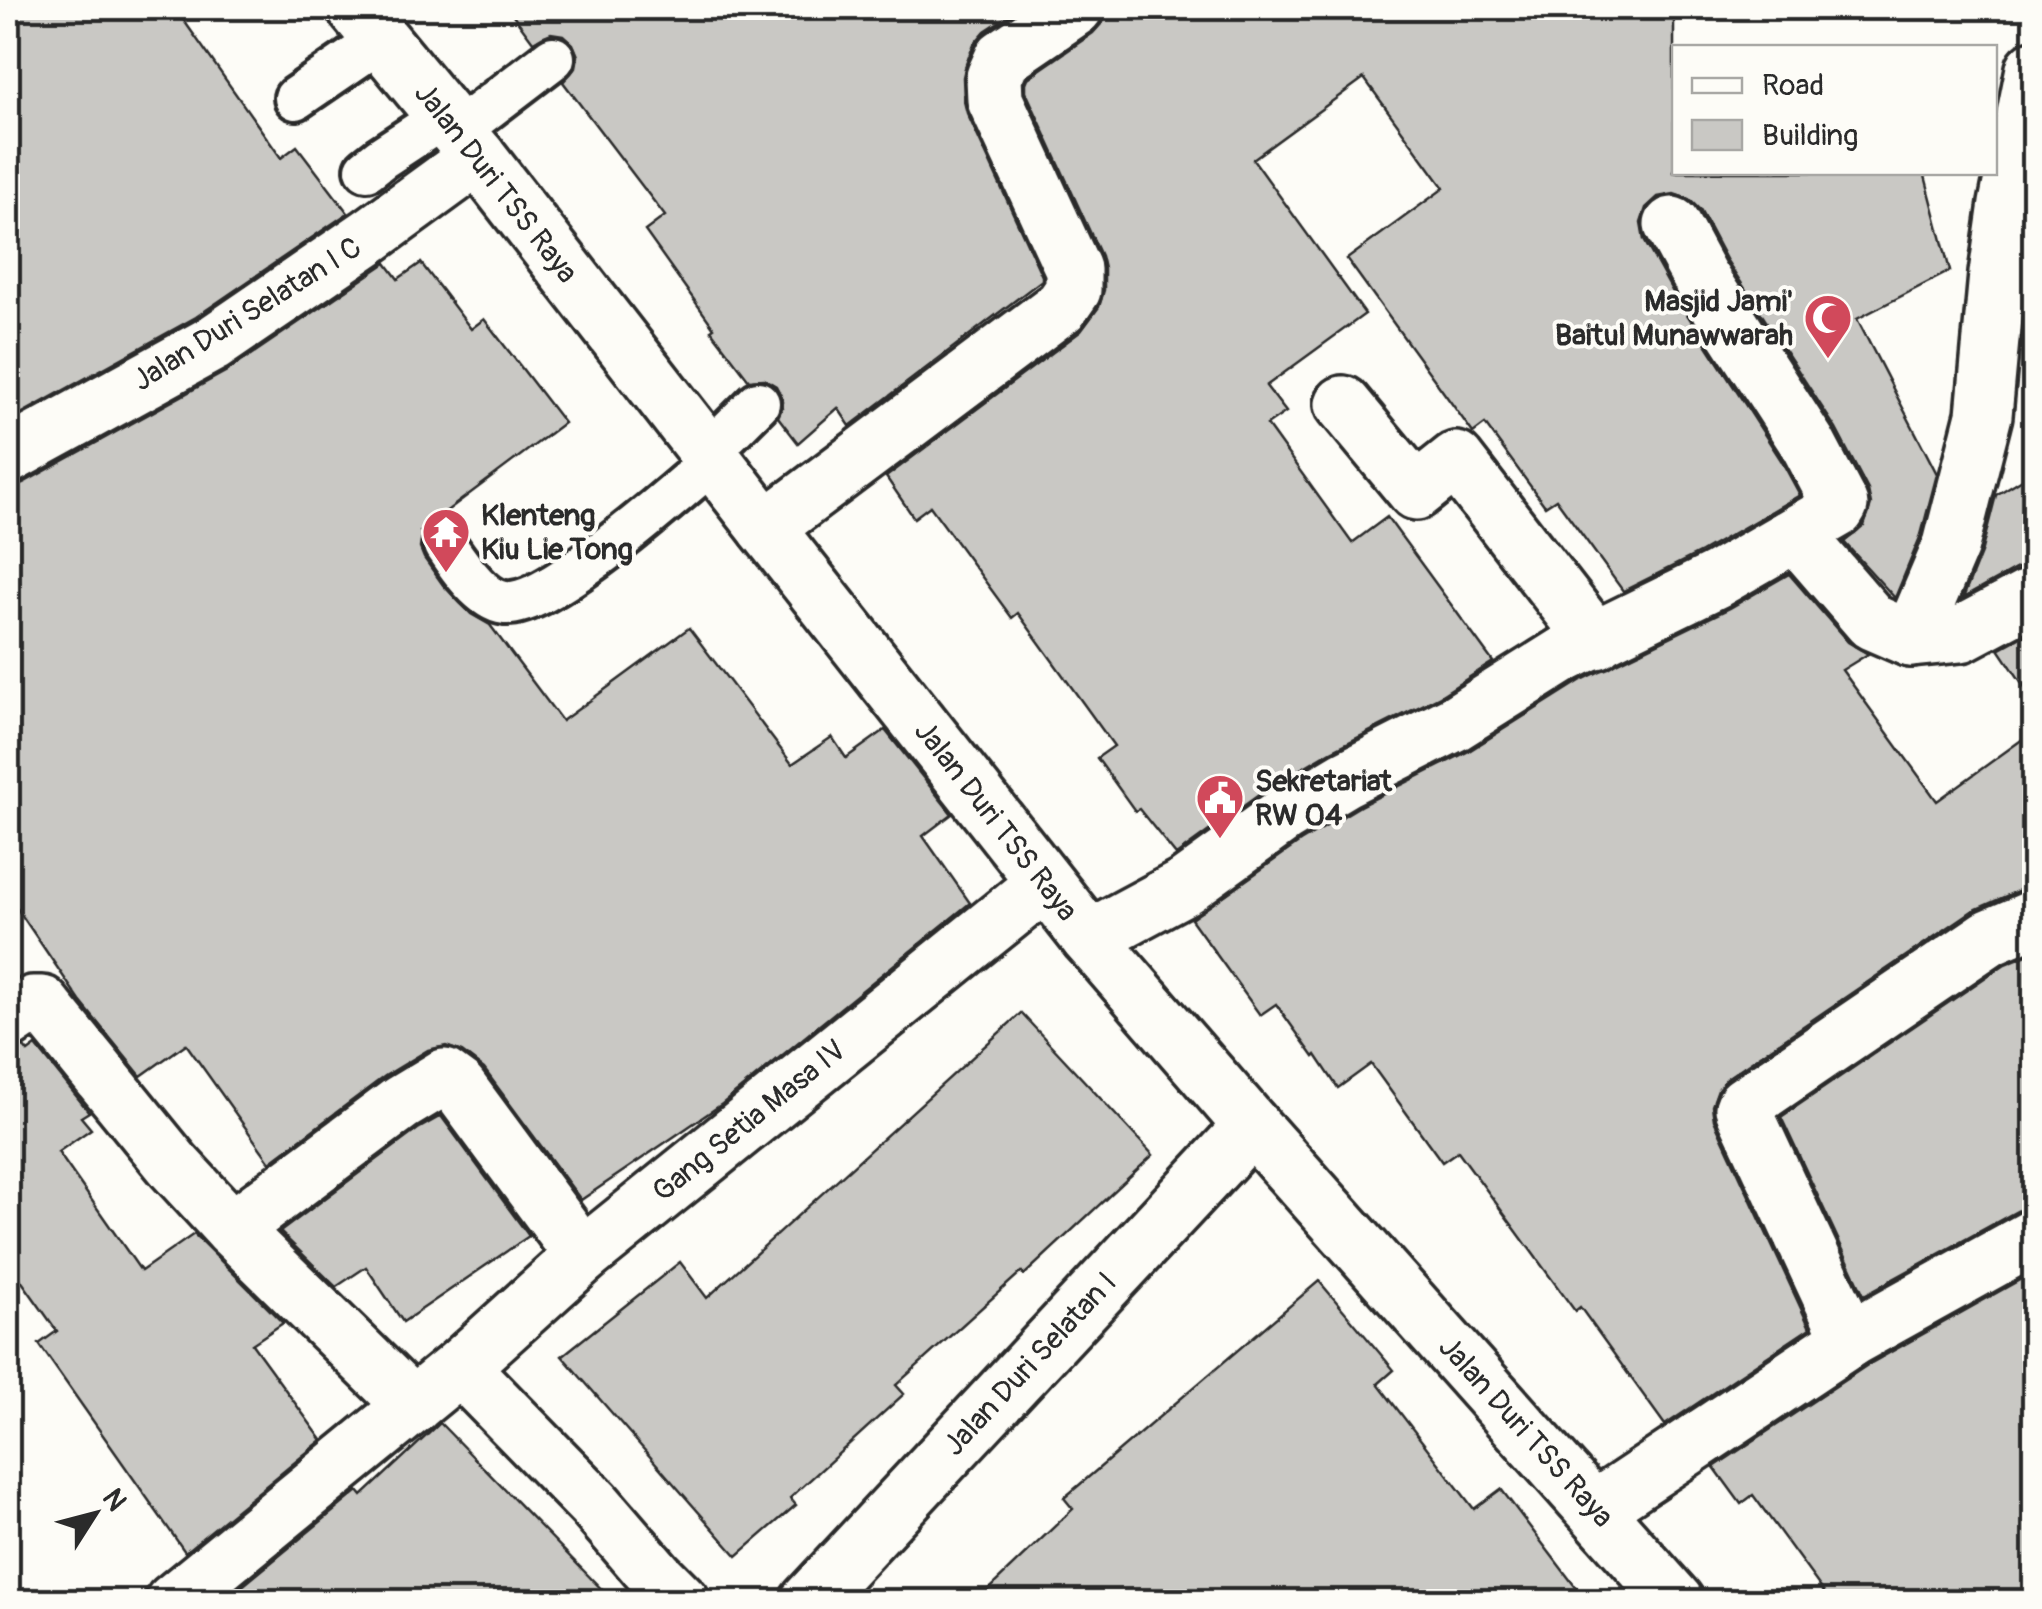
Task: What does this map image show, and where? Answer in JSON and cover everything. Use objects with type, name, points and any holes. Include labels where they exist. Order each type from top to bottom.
[{"type":"street","points":[[766,528],[1062,306],[1073,290],[1073,270],[995,100],[994,78],[1003,58],[1075,8]]},
{"type":"street","name":"Jalan Duri TSS Raya","points":[[368,24],[1089,938],[1676,1602]]},
{"type":"street","points":[[1911,639],[1951,545],[1984,415],[2007,204],[2028,139],[2034,69]]},
{"type":"street","name":"Jalan Duri Selatan I C","points":[[8,456],[212,344],[370,236],[459,135]]},
{"type":"street","points":[[1089,938],[1186,886],[1283,816],[1455,723],[1566,654],[1716,580],[1838,510],[1840,505],[1808,444],[1700,277],[1672,225]]},
{"type":"street","points":[[1343,404],[1416,492],[1456,460],[1596,640]]},
{"type":"street","points":[[1796,534],[1872,622],[1911,639],[1960,634],[2034,595]]},
{"type":"street","name":"Gang Setia Masa IV","points":[[173,1602],[460,1367],[583,1256],[1045,883]]},
{"type":"street","points":[[1850,1339],[1743,1108],[1990,937],[2034,918]]},
{"type":"street","points":[[8,1021],[33,1004],[42,1004],[174,1166],[232,1229],[412,1406]]},
{"type":"street","points":[[232,1229],[402,1103],[444,1077],[459,1088],[583,1256]]},
{"type":"street","name":"Jalan Duri Selatan I","points":[[808,1602],[1252,1126]]},
{"type":"street","points":[[1595,1509],[1850,1339],[2034,1237]]},
{"type":"street","points":[[460,1367],[594,1504],[682,1602]]},
{"type":"lane","points":[[296,98],[368,24]]},
{"type":"lane","points":[[368,169],[381,158],[459,135],[553,58]]},
{"type":"lane","points":[[445,545],[481,591],[504,603],[528,598],[629,534],[758,403]]},
{"type":"building","points":[[8,8],[175,8],[281,158],[297,146],[348,213],[196,317],[8,421]]},
{"type":"building","points":[[508,8],[1020,8],[985,31],[974,44],[963,77],[964,101],[1042,280],[850,426],[838,408],[798,443],[778,417],[782,398],[776,386],[764,379],[749,380],[645,231],[665,216],[563,82],[576,67],[578,56],[573,44],[563,35],[551,33],[533,42]]},
{"type":"building","points":[[1106,8],[1674,8],[1672,175],[1925,175],[1950,271],[1857,319],[1937,474],[1921,535],[1895,598],[1844,542],[1864,526],[1871,505],[1868,490],[1836,429],[1727,261],[1700,210],[1689,199],[1674,194],[1658,197],[1646,208],[1641,223],[1644,240],[1800,495],[1623,591],[1556,499],[1545,506],[1485,424],[1473,433],[1347,259],[1444,188],[1364,78],[1253,159],[1365,314],[1266,386],[1286,412],[1267,425],[1352,543],[1387,517],[1493,662],[1440,696],[1331,751],[1267,789],[1176,855],[1139,809],[1135,811],[1097,758],[1114,746],[1018,613],[1012,618],[930,506],[914,518],[886,477],[1081,331],[1099,307],[1104,290],[1101,256],[1026,92],[1026,83],[1103,22]]},
{"type":"building","points":[[386,263],[398,279],[421,263],[471,329],[484,319],[564,423],[420,531],[424,558],[443,585],[471,614],[490,625],[562,721],[689,628],[792,764],[832,737],[846,758],[885,730],[952,814],[923,836],[970,903],[722,1104],[581,1200],[484,1069],[462,1052],[446,1046],[428,1050],[385,1076],[270,1162],[186,1044],[141,1076],[80,1001],[8,895],[8,487],[23,483],[227,371]]},
{"type":"building","points":[[2034,472],[2034,564],[2019,567],[1963,598],[1981,553],[1996,495]]},
{"type":"building","points":[[1789,574],[1848,642],[1868,654],[1842,670],[1937,801],[2034,731],[2034,887],[1972,911],[1727,1078],[1718,1089],[1712,1106],[1714,1120],[1810,1328],[1665,1425],[1580,1307],[1575,1311],[1458,1151],[1442,1162],[1371,1064],[1338,1088],[1276,1004],[1260,1015],[1191,919],[1300,842],[1360,806],[1469,751],[1580,681],[1730,608]]},
{"type":"building","points":[[2034,630],[2034,701],[1999,649]]},
{"type":"building","points":[[2034,952],[2034,1206],[2019,1210],[1864,1295],[1781,1117],[2005,964]]},
{"type":"building","points":[[1021,1013],[1153,1155],[1024,1275],[1021,1272],[896,1385],[904,1394],[790,1498],[796,1505],[737,1556],[562,1356],[680,1262],[707,1298]]},
{"type":"building","points":[[36,1046],[89,1112],[81,1117],[91,1129],[58,1152],[141,1271],[194,1234],[283,1323],[252,1344],[322,1440],[185,1552],[39,1344],[57,1331],[8,1262],[8,1052],[24,1047],[28,1052]]},
{"type":"building","points":[[441,1116],[529,1236],[403,1322],[366,1267],[336,1287],[280,1232]]},
{"type":"building","points":[[2034,1272],[2034,1602],[1831,1602],[1753,1495],[1741,1504],[1714,1467],[1866,1366]]},
{"type":"building","points":[[1319,1281],[1394,1370],[1378,1384],[1474,1509],[1501,1489],[1587,1602],[975,1602],[1073,1509],[1064,1498]]},
{"type":"building","points":[[440,1423],[614,1602],[223,1602],[358,1491],[362,1496]]},
{"type":"place","name":"Masjid Jami' Baitul Munawwarah","points":[[1828,360]]},
{"type":"place","name":"Klenteng Kiu Lie Tong","points":[[446,574]]},
{"type":"place","name":"Sekretariat RW 04","points":[[1220,840]]}]
